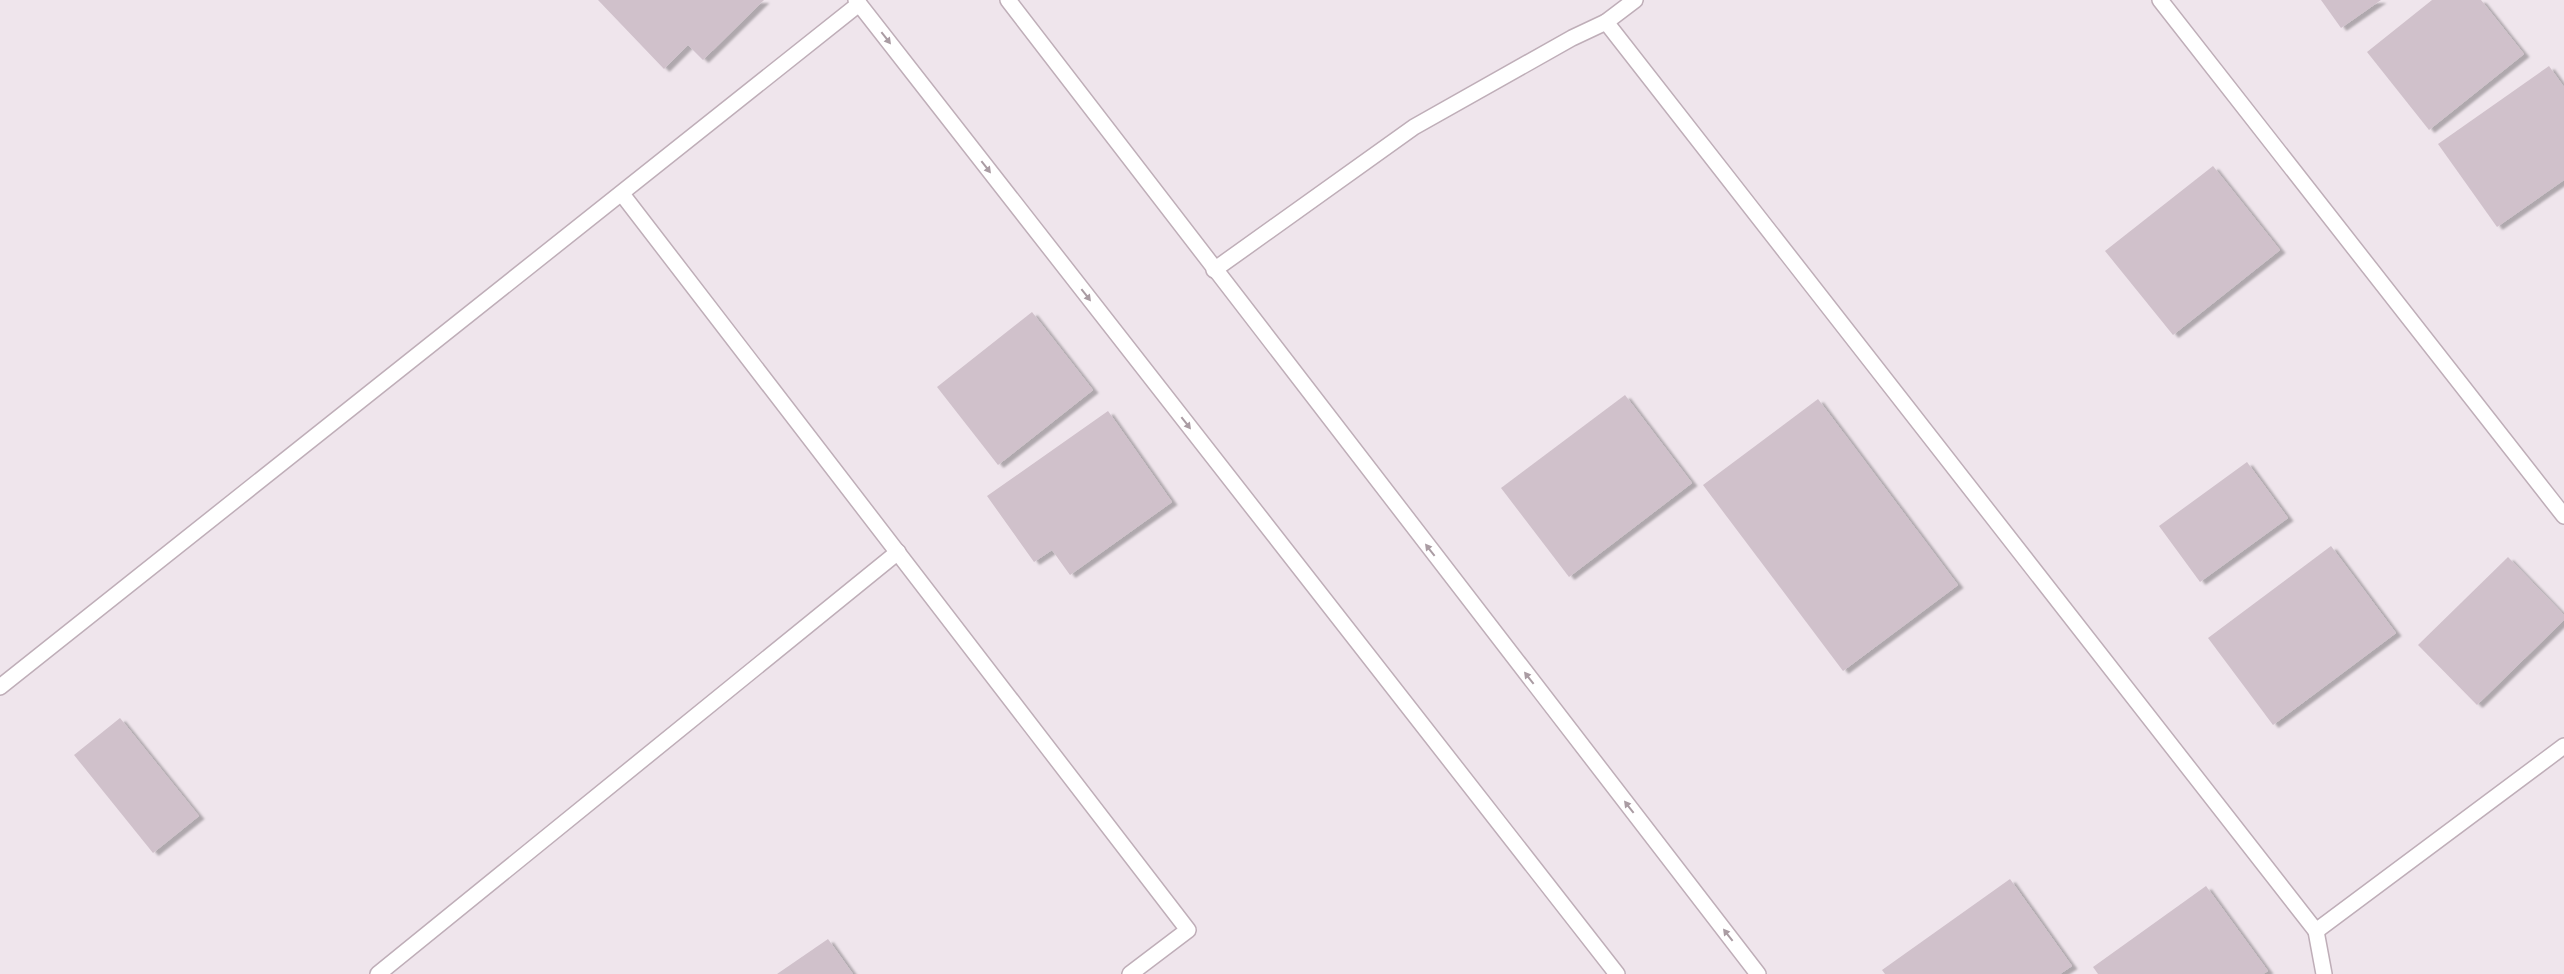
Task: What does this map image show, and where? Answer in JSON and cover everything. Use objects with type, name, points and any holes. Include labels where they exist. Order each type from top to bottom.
[{"type":"street","points":[[1008,0],[1214,270],[1758,974]]},
{"type":"street","points":[[1214,270],[1414,127],[1572,38],[1606,22],[1635,0]]},
{"type":"street","points":[[2160,0],[2564,516]]},
{"type":"street","points":[[0,687],[622,194],[858,2],[1617,974]]},
{"type":"street","points":[[1606,22],[2316,931],[2324,974]]},
{"type":"street","points":[[622,194],[1188,930],[1130,974]]},
{"type":"street","points":[[378,974],[898,552]]},
{"type":"street","points":[[2316,931],[2564,746]]},
{"type":"building","points":[[598,0],[764,0],[703,60],[688,45],[664,69]]},
{"type":"building","points":[[2321,0],[2381,0],[2341,28]]},
{"type":"building","points":[[2432,0],[2481,0],[2524,54],[2429,130],[2367,52]]},
{"type":"building","points":[[2549,66],[2564,87],[2564,180],[2497,227],[2438,144]]},
{"type":"building","points":[[2213,166],[2280,250],[2173,335],[2105,251]]},
{"type":"building","points":[[1032,312],[1093,390],[998,465],[937,387]]},
{"type":"building","points":[[1625,395],[1692,483],[1569,577],[1501,488]]},
{"type":"building","points":[[1818,399],[1958,585],[1843,671],[1703,485]]},
{"type":"building","points":[[1108,411],[1172,502],[1070,575],[1052,550],[1034,562],[987,496]]},
{"type":"building","points":[[2247,462],[2288,518],[2200,582],[2159,526]]},
{"type":"building","points":[[2331,546],[2396,633],[2273,725],[2208,638]]},
{"type":"building","points":[[2508,557],[2564,615],[2564,620],[2477,705],[2418,645]]},
{"type":"building","points":[[120,718],[199,816],[153,853],[74,755]]},
{"type":"building","points":[[2010,879],[2072,966],[2060,974],[1885,974],[1882,970]]},
{"type":"building","points":[[2206,886],[2268,971],[2263,974],[2098,974],[2093,967]]},
{"type":"building","points":[[828,939],[853,974],[777,974]]}]
